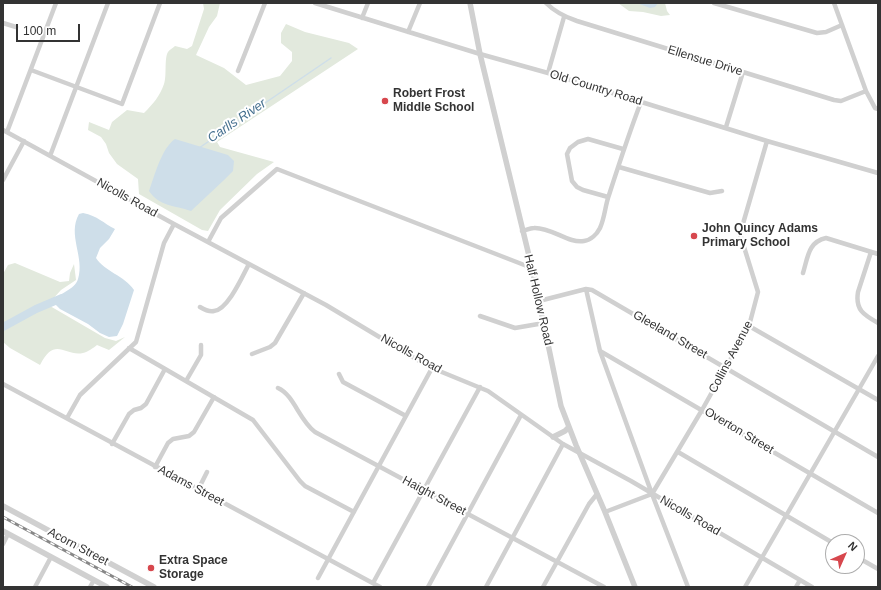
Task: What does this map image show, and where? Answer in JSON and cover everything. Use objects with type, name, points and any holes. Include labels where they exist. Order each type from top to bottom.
[{"type":"street","points":[[5,131],[31,70],[56,3]]},
{"type":"street","points":[[50,156],[108,3]]},
{"type":"street","points":[[31,70],[122,104],[160,3]]},
{"type":"street","points":[[238,70],[265,3]]},
{"type":"street","name":"Old Country Road","points":[[315,3],[726,127],[767,141],[878,173]]},
{"type":"street","points":[[362,18],[368,3]]},
{"type":"street","points":[[408,32],[420,3]]},
{"type":"street","name":"Half Hollow Road","points":[[470,3],[480,54],[532,268],[561,406],[635,587]]},
{"type":"street","name":"Ellensue Drive","points":[[546,3],[564,17],[840,101],[866,91]]},
{"type":"street","points":[[714,3],[817,33],[826,32],[842,25]]},
{"type":"street","points":[[834,3],[866,91],[875,108],[878,109]]},
{"type":"street","points":[[548,73],[564,17]]},
{"type":"street","points":[[3,22],[16,27]]},
{"type":"street","points":[[726,127],[743,72]]},
{"type":"street","points":[[522,231],[534,228],[542,229],[579,242],[587,241],[595,236],[600,228],[623,149],[641,102]]},
{"type":"street","name":"Nicolls Road","points":[[5,131],[174,224],[326,305],[432,368],[488,391],[563,444],[603,465],[812,587]]},
{"type":"street","points":[[608,197],[577,187],[572,181],[567,154],[570,148],[578,142],[588,139],[623,149]]},
{"type":"street","points":[[3,180],[24,141]]},
{"type":"street","name":"Collins Avenue","points":[[652,494],[678,452],[749,326],[758,292],[740,234],[767,141]]},
{"type":"street","points":[[619,167],[710,193],[722,191]]},
{"type":"street","points":[[208,242],[221,218],[277,169],[532,268]]},
{"type":"street","points":[[67,418],[80,395],[136,342],[164,243],[174,224]]},
{"type":"street","points":[[803,273],[812,246],[817,240],[826,238],[878,254]]},
{"type":"street","points":[[871,252],[856,299],[862,313],[878,323]]},
{"type":"street","points":[[200,307],[208,311],[216,312],[222,307],[232,296],[249,264]]},
{"type":"street","points":[[539,301],[586,289],[600,351],[652,494],[688,587]]},
{"type":"street","name":"Gleeland Street","points":[[586,289],[592,290],[878,457]]},
{"type":"street","points":[[252,354],[270,347],[275,343],[304,293]]},
{"type":"street","points":[[480,316],[515,328],[544,323]]},
{"type":"street","points":[[749,326],[878,400]]},
{"type":"street","points":[[186,381],[201,356],[200,345]]},
{"type":"street","points":[[129,348],[253,420],[305,486],[354,512]]},
{"type":"street","name":"Overton Street","points":[[600,351],[878,513]]},
{"type":"street","points":[[745,587],[878,356]]},
{"type":"street","points":[[318,578],[432,368]]},
{"type":"street","points":[[112,444],[129,414],[146,404],[165,369]]},
{"type":"street","points":[[339,374],[343,382],[406,416]]},
{"type":"street","name":"Adams Street","points":[[3,384],[380,587]]},
{"type":"street","points":[[373,583],[480,387]]},
{"type":"street","name":"Haight Street","points":[[278,388],[288,396],[308,427],[315,432],[602,586]]},
{"type":"street","points":[[155,467],[168,443],[173,439],[189,436],[194,432],[214,397]]},
{"type":"street","points":[[428,587],[522,415]]},
{"type":"street","points":[[553,437],[565,431],[569,427]]},
{"type":"street","points":[[486,587],[563,444]]},
{"type":"street","points":[[678,452],[825,538]]},
{"type":"street","points":[[198,490],[207,472]]},
{"type":"street","points":[[543,587],[589,504],[597,494]]},
{"type":"street","points":[[605,512],[652,494]]},
{"type":"street","name":"Acorn Street","points":[[3,506],[154,587]]},
{"type":"street","points":[[3,544],[6,532],[107,587]]},
{"type":"street","points":[[35,587],[51,557]]},
{"type":"street","points":[[865,562],[878,569]]},
{"type":"street","points":[[90,587],[94,580]]},
{"type":"street","points":[[796,587],[800,580]]},
{"type":"shaded area","points":[[203,3],[220,3],[217,16],[209,27],[196,55],[224,68],[246,85],[280,76],[292,61],[292,52],[281,43],[281,33],[286,24],[305,32],[349,43],[358,49],[217,142],[220,147],[274,162],[257,174],[220,210],[208,231],[202,230],[139,194],[138,179],[117,164],[109,153],[106,144],[101,137],[88,130],[89,122],[109,130],[112,122],[127,110],[144,113],[158,96],[164,84],[166,58],[169,51],[175,46],[187,49],[192,46],[204,9]]},
{"type":"shaded area","points":[[618,3],[665,3],[667,11],[670,15],[661,16],[629,11]]},
{"type":"shaded area","points":[[637,3],[658,3],[655,7],[650,8]]},
{"type":"shaded area","points":[[175,139],[228,155],[234,161],[233,171],[191,211],[163,203],[149,191],[162,156],[170,143]]},
{"type":"shaded area","points":[[83,213],[97,218],[115,229],[109,239],[100,248],[96,258],[104,267],[125,281],[134,290],[123,324],[117,336],[109,337],[100,333],[88,324],[60,309],[53,302],[74,286],[78,279],[80,271],[75,230],[79,214]]},
{"type":"shaded area","points":[[15,263],[60,282],[69,281],[70,273],[74,264],[76,280],[61,290],[51,301],[47,303],[105,338],[116,341],[125,337],[109,350],[97,345],[89,351],[83,353],[55,349],[45,356],[40,365],[10,348],[3,342],[3,274],[8,265]]},
{"type":"waterway","name":"Carlls River","points":[[199,148],[331,58]]},
{"type":"waterway","name":"Carlls River","points":[[3,327],[36,309],[62,298]]},
{"type":"railway","points":[[3,517],[132,587]]},
{"type":"place","name":"Robert Frost Middle School","points":[[385,101]]},
{"type":"place","name":"John Quincy Adams Primary School","points":[[694,236]]},
{"type":"place","name":"Extra Space Storage","points":[[151,568]]}]
